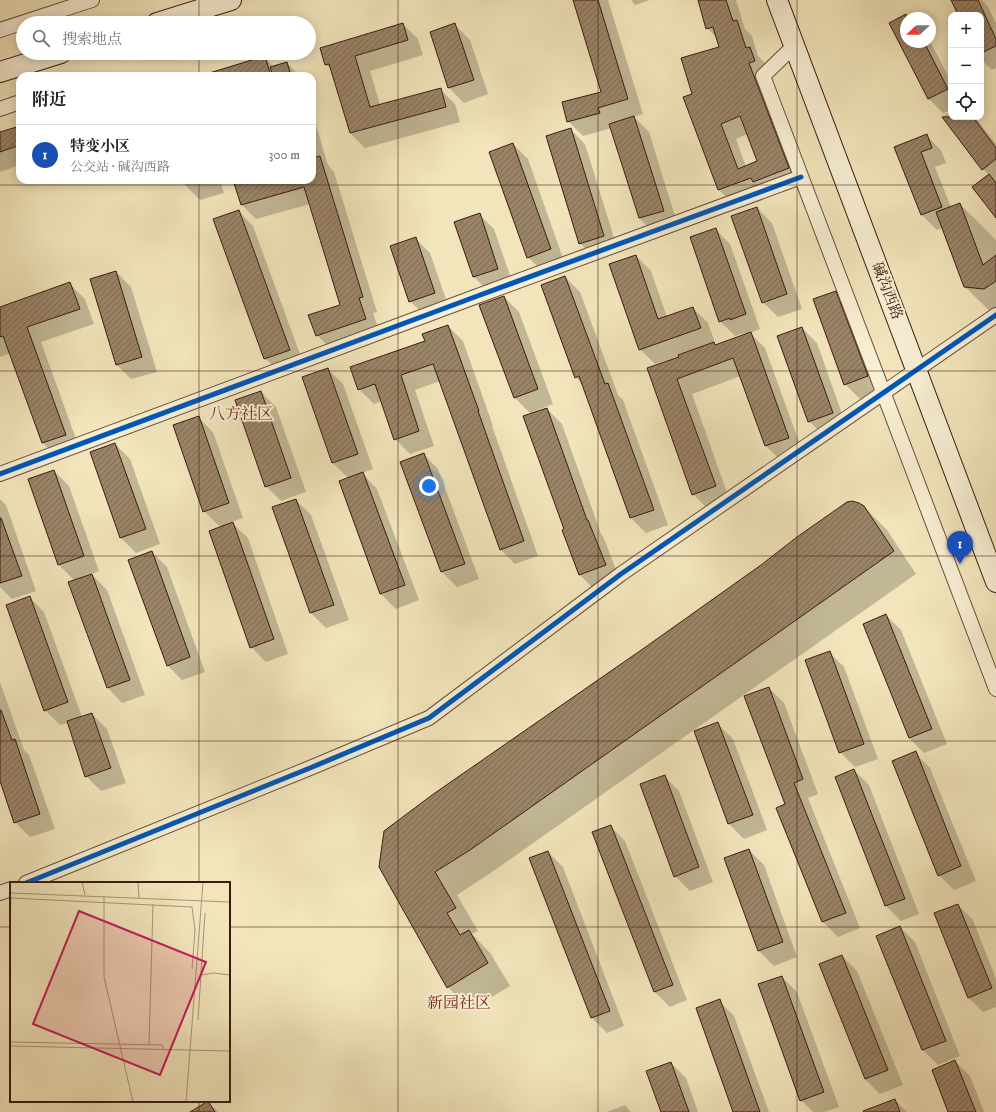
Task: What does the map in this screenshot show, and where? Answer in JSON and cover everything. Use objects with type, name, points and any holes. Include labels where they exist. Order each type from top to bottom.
[{"type":"street","points":[[43,16],[92,0]]},
{"type":"street","points":[[180,16],[231,0]]},
{"type":"street","name":"碱沟西路","points":[[777,0],[996,582]]},
{"type":"street","points":[[0,30],[16,25]]},
{"type":"street","points":[[794,46],[763,76],[996,690]]},
{"type":"street","points":[[0,72],[39,60]]},
{"type":"street","points":[[0,108],[16,103]]},
{"type":"street","points":[[0,474],[801,177]]},
{"type":"street","points":[[28,882],[429,718],[621,574],[996,315]]},
{"type":"street","points":[[0,893],[10,889]]},
{"type":"building","points":[[573,0],[598,0],[628,99],[598,108],[600,113],[567,122],[562,102],[601,92]]},
{"type":"building","points":[[698,0],[726,0],[733,21],[737,20],[746,48],[750,47],[755,61],[749,63],[789,168],[753,182],[751,178],[718,190],[683,97],[692,94],[681,58],[719,47],[713,27],[706,29]],"holes":[[[740,116],[757,161],[738,169],[721,124]]]},
{"type":"building","points":[[951,0],[978,0],[984,12],[957,12]]},
{"type":"building","points":[[984,13],[996,39],[996,46],[984,52]]},
{"type":"building","points":[[900,17],[900,44],[889,23]]},
{"type":"building","points":[[403,23],[408,40],[355,56],[370,107],[441,88],[446,107],[350,133],[329,64],[325,65],[320,48]]},
{"type":"building","points":[[455,23],[474,80],[448,88],[430,32]]},
{"type":"building","points":[[902,48],[927,48],[948,89],[928,99]]},
{"type":"building","points":[[252,60],[266,60],[270,72],[213,72]]},
{"type":"building","points":[[287,62],[290,72],[272,72],[270,67]]},
{"type":"building","points":[[634,116],[664,211],[639,218],[609,124]]},
{"type":"building","points":[[942,117],[948,117],[948,120],[975,120],[996,148],[996,159],[982,170]]},
{"type":"building","points":[[16,127],[16,146],[0,152],[0,132]]},
{"type":"building","points":[[571,128],[604,236],[579,244],[546,136]]},
{"type":"building","points":[[927,134],[932,148],[921,152],[942,207],[921,215],[894,147]]},
{"type":"building","points":[[513,143],[551,249],[527,258],[489,152]]},
{"type":"building","points":[[320,156],[363,297],[359,298],[366,319],[316,336],[308,315],[340,305],[304,187],[241,205],[234,184],[316,184],[316,157]]},
{"type":"building","points":[[989,174],[996,183],[996,218],[972,187]]},
{"type":"building","points":[[960,203],[983,265],[996,255],[996,281],[984,289],[964,287],[936,212]]},
{"type":"building","points":[[757,207],[787,294],[762,303],[731,216]]},
{"type":"building","points":[[239,210],[290,350],[264,359],[213,219]]},
{"type":"building","points":[[480,213],[498,269],[473,277],[454,222]]},
{"type":"building","points":[[716,228],[746,314],[730,320],[730,318],[719,322],[690,237]]},
{"type":"building","points":[[416,237],[435,293],[409,302],[390,246]]},
{"type":"building","points":[[636,255],[658,319],[693,307],[701,328],[639,350],[609,264]]},
{"type":"building","points":[[116,271],[142,357],[116,365],[90,279]]},
{"type":"building","points":[[565,276],[605,384],[608,383],[654,510],[630,518],[579,376],[575,378],[541,285]]},
{"type":"building","points":[[70,282],[80,309],[27,327],[66,435],[42,443],[3,336],[0,337],[0,307]]},
{"type":"building","points":[[836,291],[868,376],[844,385],[813,299]]},
{"type":"building","points":[[504,296],[538,389],[514,398],[479,305]]},
{"type":"building","points":[[448,325],[524,541],[500,550],[433,364],[401,375],[419,431],[394,440],[375,384],[358,390],[350,367],[425,341],[422,334]]},
{"type":"building","points":[[802,327],[833,413],[808,422],[777,336]]},
{"type":"building","points":[[751,332],[789,438],[765,446],[733,358],[677,379],[716,486],[692,495],[647,368],[679,357],[678,355],[714,342],[715,345]]},
{"type":"building","points":[[328,368],[358,454],[332,463],[302,377]]},
{"type":"building","points":[[261,391],[291,478],[265,487],[235,400]]},
{"type":"building","points":[[547,408],[587,520],[606,565],[579,575],[523,416]]},
{"type":"building","points":[[199,416],[229,503],[203,512],[173,425]]},
{"type":"building","points":[[115,443],[146,529],[120,538],[90,452]]},
{"type":"building","points":[[424,453],[465,564],[441,572],[400,462]]},
{"type":"building","points":[[54,470],[84,556],[58,565],[28,479]]},
{"type":"building","points":[[363,472],[405,585],[380,594],[339,481]]},
{"type":"building","points":[[296,499],[334,605],[310,613],[272,507]]},
{"type":"building","points":[[852,501],[864,506],[894,551],[470,850],[435,872],[456,908],[447,913],[460,935],[469,930],[488,963],[447,988],[379,867],[384,831],[432,795],[761,565],[797,537],[847,502]]},
{"type":"building","points":[[0,518],[22,576],[0,583]]},
{"type":"building","points":[[233,522],[274,639],[250,648],[209,531]]},
{"type":"building","points":[[152,551],[190,657],[167,666],[128,560]]},
{"type":"building","points":[[92,574],[130,680],[107,688],[68,582]]},
{"type":"building","points":[[30,596],[68,702],[44,711],[6,605]]},
{"type":"building","points":[[886,614],[932,729],[909,738],[863,624]]},
{"type":"building","points":[[830,651],[864,744],[839,753],[805,660]]},
{"type":"building","points":[[769,687],[803,779],[794,783],[846,913],[822,922],[776,808],[785,804],[744,696]]},
{"type":"building","points":[[0,710],[12,740],[15,739],[40,814],[14,823],[0,781]]},
{"type":"building","points":[[92,713],[111,768],[85,777],[67,721]]},
{"type":"building","points":[[718,722],[753,815],[728,824],[694,731]]},
{"type":"building","points":[[916,751],[961,866],[938,876],[892,761]]},
{"type":"building","points":[[854,769],[905,899],[885,906],[835,777]]},
{"type":"building","points":[[665,775],[699,867],[674,877],[640,784]]},
{"type":"building","points":[[611,825],[673,985],[654,992],[592,832]]},
{"type":"building","points":[[749,849],[783,942],[758,951],[724,858]]},
{"type":"building","points":[[548,851],[610,1011],[591,1018],[529,858]]},
{"type":"building","points":[[958,904],[992,988],[968,998],[934,913]]},
{"type":"building","points":[[900,926],[946,1041],[922,1050],[876,936]]},
{"type":"building","points":[[842,955],[888,1070],[865,1079],[819,964]]},
{"type":"building","points":[[782,976],[824,1092],[800,1101],[758,984]]},
{"type":"building","points":[[720,999],[760,1112],[733,1112],[696,1008]]},
{"type":"building","points":[[955,1060],[976,1112],[948,1112],[932,1070]]},
{"type":"building","points":[[671,1062],[689,1112],[661,1112],[646,1071]]},
{"type":"building","points":[[895,1099],[900,1112],[863,1111]]},
{"type":"building","points":[[209,1102],[215,1112],[190,1112]]},
{"type":"cycle path","points":[[0,474],[801,177]]},
{"type":"cycle path","points":[[28,882],[429,718],[621,574],[996,315]]},
{"type":"place","name":"特变小区","points":[[960,564]]},
{"type":"district","name":"八方社区","points":[[241,414]]},
{"type":"district","name":"新园社区","points":[[459,1003]]}]
